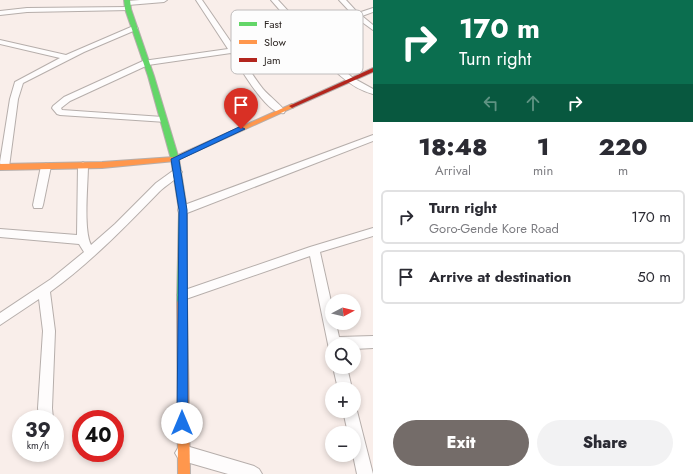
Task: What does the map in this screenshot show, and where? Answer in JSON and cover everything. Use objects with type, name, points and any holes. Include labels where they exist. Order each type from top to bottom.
[{"type":"street","points":[[60,0],[60,10]]},
{"type":"street","points":[[0,13],[60,10],[164,0]]},
{"type":"street","points":[[199,0],[231,46]]},
{"type":"street","points":[[274,0],[283,10]]},
{"type":"street","points":[[342,0],[351,10]]},
{"type":"street","points":[[128,4],[134,29],[146,63],[175,159],[183,210],[182,335],[184,474]]},
{"type":"street","points":[[363,14],[373,10]]},
{"type":"street","points":[[363,20],[373,28]]},
{"type":"street","points":[[134,29],[66,57],[19,82],[14,99],[2,167],[83,165],[175,159],[373,70]]},
{"type":"street","points":[[0,42],[66,57]]},
{"type":"street","points":[[163,120],[60,112],[57,110],[58,106],[67,99],[146,63],[231,50]]},
{"type":"street","points":[[250,74],[267,98],[281,111]]},
{"type":"street","points":[[343,74],[350,80],[373,92]]},
{"type":"street","points":[[183,210],[373,138]]},
{"type":"street","points":[[83,165],[83,240],[90,253]]},
{"type":"street","points":[[38,205],[46,166]]},
{"type":"street","points":[[0,320],[44,290],[90,253],[119,227],[160,185],[177,172]]},
{"type":"street","points":[[0,233],[83,240]]},
{"type":"street","points":[[183,295],[314,250],[371,235]]},
{"type":"street","points":[[314,250],[333,338]]},
{"type":"street","points":[[44,290],[49,331],[44,410]]},
{"type":"street","points":[[361,343],[373,342]]},
{"type":"street","points":[[352,418],[365,474]]},
{"type":"street","points":[[183,453],[254,474]]},
{"type":"traffic: fast","points":[[127,0],[128,9],[151,76],[175,159],[183,210],[182,303]]},
{"type":"traffic: slow","points":[[0,167],[102,165],[175,159],[292,106]]},
{"type":"traffic: slow","points":[[182,303],[184,474]]},
{"type":"traffic: jam","points":[[292,106],[373,70]]},
{"type":"route","points":[[182,423],[183,210],[175,159],[241,129]]}]
